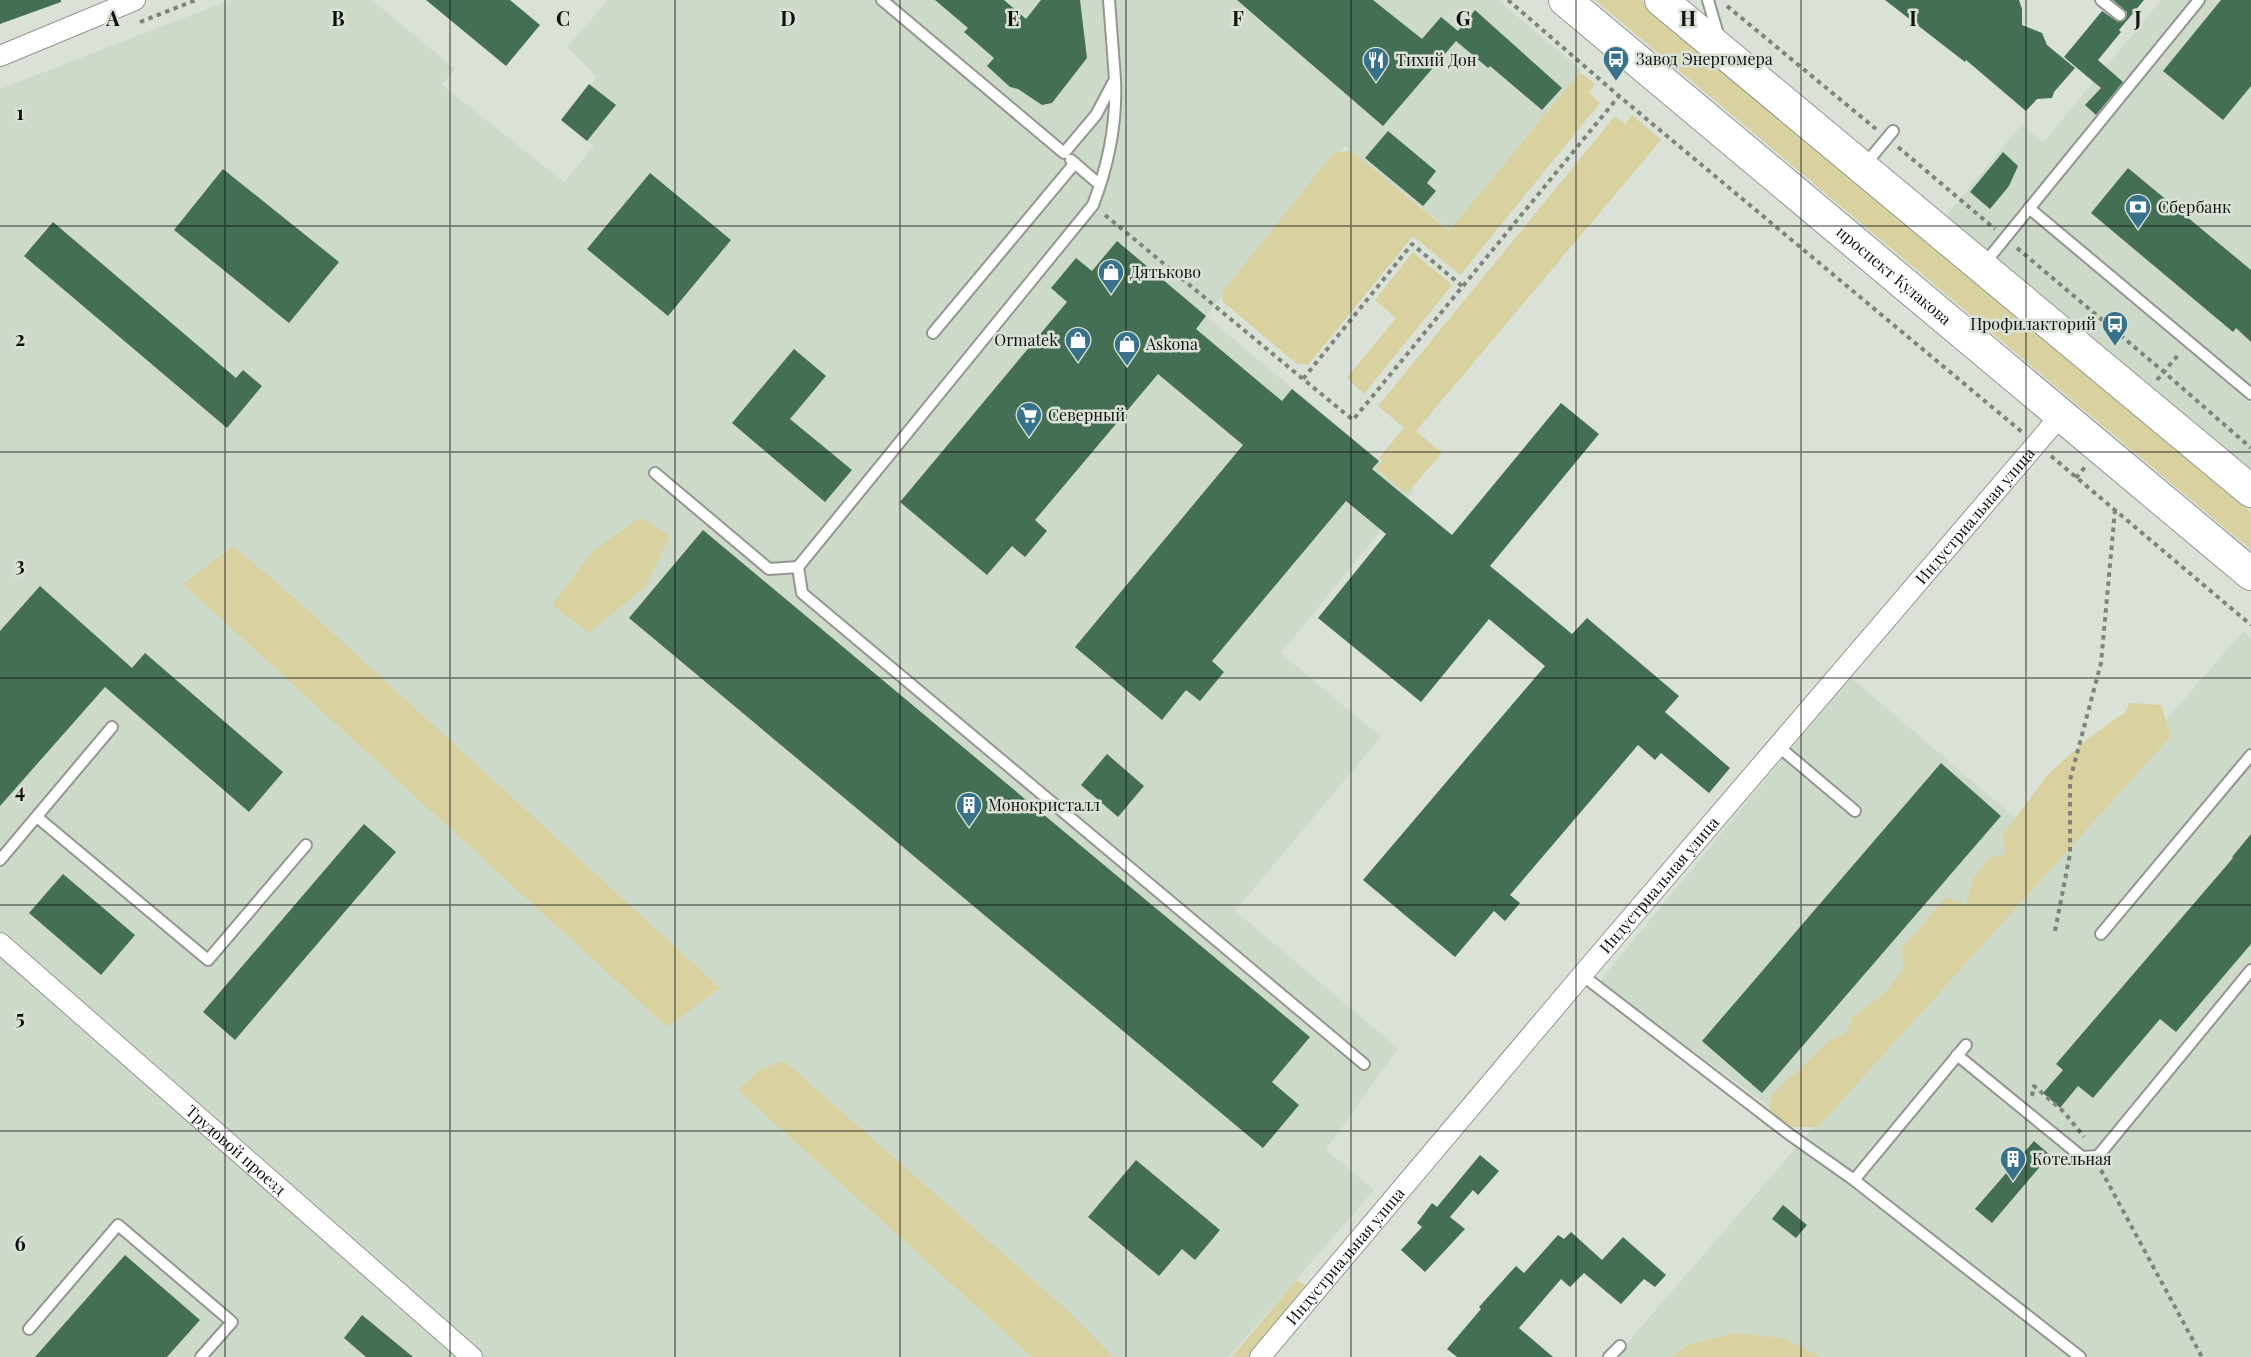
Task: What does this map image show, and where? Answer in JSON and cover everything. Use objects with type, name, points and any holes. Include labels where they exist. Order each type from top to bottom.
[{"type":"main road","name":"проспект Кулакова","points":[[1565,0],[2251,574]]},
{"type":"main road","points":[[1661,0],[2251,491]]},
{"type":"street","points":[[0,56],[135,0]]},
{"type":"street","name":"Индустриальная улица","points":[[1260,1357],[1582,975],[2061,415]]},
{"type":"street","name":"Трудовой проезд","points":[[0,943],[472,1357]]},
{"type":"lane","points":[[882,0],[1100,185]]},
{"type":"lane","points":[[1109,0],[1116,97],[1108,155],[1093,205],[798,567],[801,592],[1364,1064]]},
{"type":"lane","points":[[1708,0],[1722,49]]},
{"type":"lane","points":[[2102,0],[2120,15]]},
{"type":"lane","points":[[1982,266],[2199,0]]},
{"type":"lane","points":[[1064,153],[1096,115],[1115,79]]},
{"type":"lane","points":[[1863,167],[1890,135]]},
{"type":"lane","points":[[933,333],[1075,163]]},
{"type":"lane","points":[[2030,208],[2251,394]]},
{"type":"lane","points":[[655,473],[769,569],[798,567]]},
{"type":"lane","points":[[0,860],[38,818],[112,727]]},
{"type":"lane","points":[[1778,746],[1855,811]]},
{"type":"lane","points":[[2102,934],[2251,755]]},
{"type":"lane","points":[[38,818],[208,960],[306,845]]},
{"type":"lane","points":[[1957,1055],[2082,1157],[2098,1156],[2251,970]]},
{"type":"lane","points":[[1582,975],[1789,1134],[1854,1180],[2080,1357]]},
{"type":"lane","points":[[1854,1180],[1966,1045]]},
{"type":"lane","points":[[29,1329],[118,1225],[232,1323],[201,1357]]},
{"type":"lane","points":[[1609,1357],[1620,1346]]},
{"type":"path","points":[[1508,0],[1619,96],[2251,624]]},
{"type":"path","points":[[1720,0],[1890,135],[2005,238],[2251,448]]},
{"type":"path","points":[[1093,205],[1353,420],[1619,96]]},
{"type":"path","points":[[1303,379],[1412,244],[1462,286]]},
{"type":"path","points":[[2055,931],[2070,854],[2070,780],[2101,663],[2115,510]]},
{"type":"path","points":[[2028,1113],[2034,1086],[2064,1112],[2085,1138]]},
{"type":"path","points":[[2098,1165],[2202,1357]]},
{"type":"shaded area","points":[[230,0],[372,0],[455,69],[442,85],[564,182],[594,146],[562,120],[597,77],[567,47],[608,0],[1498,0],[1581,70],[1451,231],[1344,146],[1206,316],[1414,490],[1281,653],[1381,737],[1235,911],[1398,1048],[1326,1150],[1374,1190],[1229,1357],[0,1357],[0,89]]},
{"type":"shaded area","points":[[1595,0],[1641,0],[2251,512],[2251,550]]},
{"type":"shaded area","points":[[2161,0],[2251,0],[2251,471],[1942,221],[2022,124],[2043,143]]},
{"type":"shaded area","points":[[1580,72],[1595,84],[1589,93],[1600,103],[1460,275],[1413,236],[1308,365],[1297,364],[1222,301],[1223,291],[1334,152],[1351,151],[1449,231]]},
{"type":"shaded area","points":[[1632,115],[1661,140],[1416,431],[1442,453],[1406,494],[1376,468],[1382,461],[1379,458],[1404,428],[1378,406],[1615,116],[1625,124]]},
{"type":"shaded area","points":[[1413,252],[1452,285],[1364,394],[1347,378],[1396,318],[1375,300]]},
{"type":"shaded area","points":[[640,517],[670,536],[646,586],[589,633],[552,605],[593,551]]},
{"type":"shaded area","points":[[233,546],[300,603],[720,988],[667,1027],[183,584]]},
{"type":"shaded area","points":[[2243,631],[2251,638],[2251,1357],[1615,1357]]},
{"type":"shaded area","points":[[1850,677],[2033,833],[1788,1120],[1599,982]]},
{"type":"shaded area","points":[[2130,703],[2161,705],[2171,736],[1818,1127],[1788,1127],[1769,1113],[1771,1096],[1829,1041],[1846,1033],[1853,1016],[1883,995],[1903,969],[1902,948],[1946,897],[1966,905],[1973,879],[1989,858],[2006,854],[2002,836],[2049,773],[2089,738],[2124,713]]},
{"type":"shaded area","points":[[784,1061],[1067,1310],[1113,1357],[1032,1357],[738,1090],[760,1069]]},
{"type":"shaded area","points":[[1296,1280],[1306,1285],[1248,1357],[1232,1357]]},
{"type":"shaded area","points":[[1735,1333],[1783,1338],[1821,1357],[1671,1357],[1689,1344]]},
{"type":"building","points":[[0,0],[61,0],[61,2],[0,24]]},
{"type":"building","points":[[426,0],[510,0],[540,25],[506,66]]},
{"type":"building","points":[[935,0],[1004,0],[1026,19],[1041,0],[1080,0],[1087,58],[1052,103],[1042,105],[1018,89],[1010,87],[987,66],[994,58],[964,32],[968,28]]},
{"type":"building","name":"Тихий Дон","points":[[1237,0],[1373,0],[1422,39],[1441,17],[1458,31],[1475,10],[1562,88],[1542,110],[1456,41],[1383,126]]},
{"type":"building","points":[[1885,0],[2019,0],[2022,9],[2022,25],[2042,33],[2047,45],[2075,68],[2054,92],[2052,98],[2037,99],[2026,111],[1966,60],[1965,62]]},
{"type":"building","points":[[2113,0],[2144,0],[2098,60],[2123,82],[2096,115],[2085,105],[2101,88],[2064,57],[2102,11],[2118,22],[2125,20],[2127,12]]},
{"type":"building","points":[[2221,0],[2251,0],[2251,86],[2223,120],[2163,71]]},
{"type":"building","points":[[589,84],[616,105],[587,141],[561,120]]},
{"type":"building","points":[[1388,131],[1436,171],[1427,183],[1436,191],[1423,206],[1365,158]]},
{"type":"building","points":[[2003,152],[2018,166],[2009,186],[1990,209],[1970,192]]},
{"type":"building","points":[[2128,168],[2251,270],[2251,342],[2236,328],[2233,332],[2091,213]]},
{"type":"building","points":[[223,169],[339,262],[289,323],[174,230]]},
{"type":"building","points":[[650,173],[731,240],[668,316],[587,249]]},
{"type":"building","points":[[53,222],[236,378],[243,370],[262,386],[227,428],[24,256]]},
{"type":"building","points":[[1117,241],[1206,316],[1196,329],[1282,401],[1292,389],[1379,461],[1372,469],[1452,535],[1561,403],[1599,434],[1490,566],[1572,634],[1587,618],[1679,696],[1665,712],[1730,768],[1709,793],[1661,753],[1655,760],[1638,745],[1510,895],[1520,903],[1505,921],[1494,911],[1455,957],[1363,880],[1545,666],[1489,619],[1421,702],[1318,618],[1386,534],[1346,501],[1212,661],[1224,672],[1200,701],[1186,690],[1162,720],[1075,647],[1243,445],[1158,374],[1035,520],[1047,531],[1025,557],[1012,546],[987,575],[900,502],[1067,302],[1051,288],[1076,258],[1092,271]]},
{"type":"building","points":[[794,349],[826,376],[790,419],[852,470],[825,502],[732,423]]},
{"type":"building","name":"Монокристалл","points":[[703,530],[1310,1037],[1272,1082],[1299,1105],[1263,1148],[629,618]]},
{"type":"building","points":[[40,586],[132,668],[145,653],[283,772],[249,812],[105,687],[0,806],[0,631]]},
{"type":"building","points":[[1107,754],[1144,786],[1118,817],[1081,785]]},
{"type":"building","points":[[1941,763],[2001,816],[1762,1093],[1702,1041]]},
{"type":"building","points":[[364,824],[396,852],[235,1040],[203,1012]]},
{"type":"building","points":[[2251,834],[2251,944],[2176,1032],[2160,1019],[2093,1098],[2078,1086],[2060,1108],[2043,1093],[2063,1070],[2056,1064]]},
{"type":"building","points":[[63,874],[135,935],[101,975],[29,913]]},
{"type":"building","name":"Котельная","points":[[2034,1141],[2050,1155],[1992,1223],[1975,1209]]},
{"type":"building","points":[[1480,1155],[1499,1171],[1478,1195],[1473,1190],[1450,1217],[1465,1229],[1425,1272],[1401,1250],[1422,1227],[1417,1223],[1432,1203],[1437,1207]]},
{"type":"building","points":[[1136,1160],[1220,1230],[1195,1260],[1182,1249],[1159,1276],[1088,1217]]},
{"type":"building","points":[[1783,1205],[1807,1225],[1796,1238],[1772,1219]]},
{"type":"building","points":[[1571,1232],[1602,1260],[1623,1237],[1666,1275],[1655,1287],[1644,1279],[1621,1304],[1584,1273],[1570,1287],[1561,1279],[1519,1328],[1553,1357],[1457,1357],[1447,1349],[1481,1309],[1479,1307],[1516,1266],[1524,1273],[1558,1235],[1564,1239]]},
{"type":"building","points":[[125,1255],[200,1320],[167,1357],[35,1357]]},
{"type":"building","points":[[362,1315],[413,1357],[366,1357],[344,1338]]},
{"type":"place","name":"Завод Энергомера","points":[[1616,82]]},
{"type":"place","name":"Тихий Дон","points":[[1376,83]]},
{"type":"place","name":"Сбербанк","points":[[2138,230]]},
{"type":"place","name":"Дятьково","points":[[1111,295]]},
{"type":"place","name":"Профилакторий","points":[[2115,347]]},
{"type":"place","name":"Ormatek","points":[[1078,363]]},
{"type":"place","name":"Askona","points":[[1127,367]]},
{"type":"place","name":"Северный","points":[[1029,438]]},
{"type":"place","name":"Монокристалл","points":[[969,828]]},
{"type":"place","name":"Котельная","points":[[2013,1182]]}]
